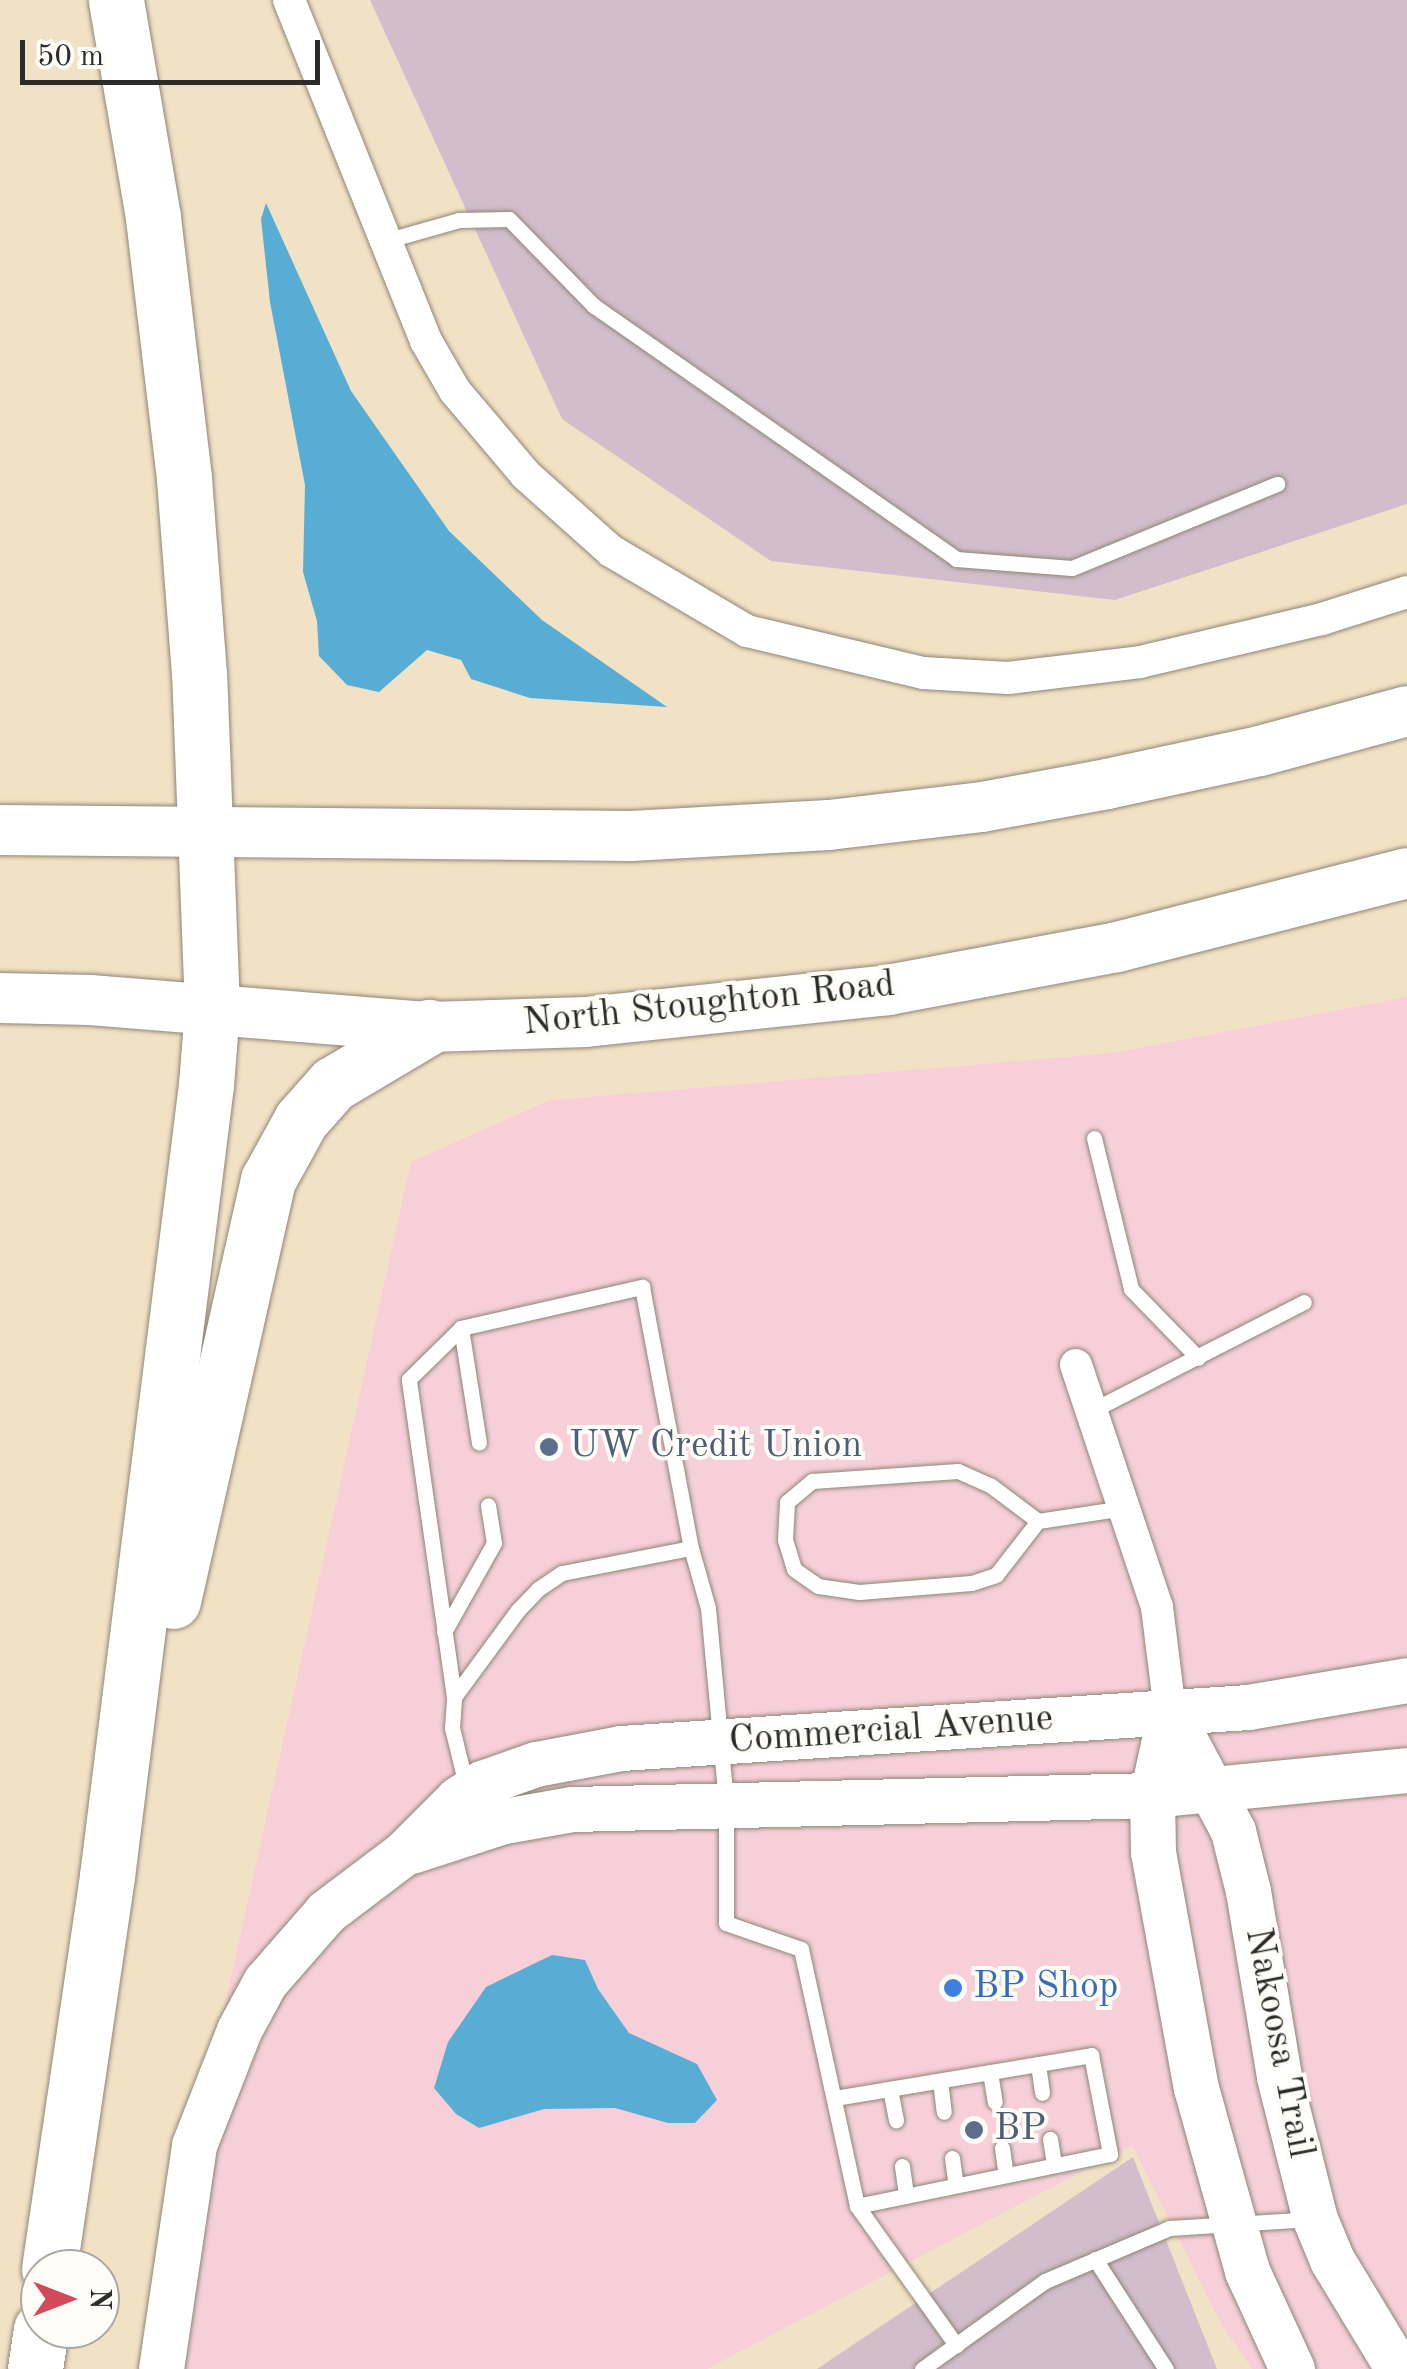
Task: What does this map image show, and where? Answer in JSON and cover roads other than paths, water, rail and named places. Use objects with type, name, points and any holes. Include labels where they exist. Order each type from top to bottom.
[{"type":"highway","points":[[52,2249],[107,1876],[206,1085],[212,1010],[199,674],[184,478],[153,218],[116,0]]},
{"type":"highway","points":[[107,1876],[268,1180],[301,1120],[333,1084],[430,1028]]},
{"type":"main road","points":[[0,830],[631,836],[830,825],[982,807],[1106,784],[1260,750],[1407,710]]},
{"type":"main road","name":"North Stoughton Road","points":[[0,998],[430,1028],[586,1022],[888,990],[1116,947],[1407,873]]},
{"type":"street","points":[[290,0],[426,341],[455,390],[500,447],[611,550],[747,631],[904,670],[1008,678],[1140,662],[1322,618],[1407,592]]},
{"type":"street","name":"Nakoosa Trail","points":[[1076,1364],[1157,1607],[1170,1712],[1152,1795],[1153,1852],[1196,2088],[1233,2226],[1262,2308],[1292,2369]]},
{"type":"street","name":"Commercial Avenue","points":[[161,2369],[194,2145],[238,2030],[282,1959],[358,1884],[404,1853],[468,1792],[502,1774],[578,1754],[1248,1707],[1407,1680]]},
{"type":"street","name":"Nakoosa Trail","points":[[1170,1712],[1233,1831],[1248,1892],[1279,2077],[1315,2219],[1332,2260],[1398,2369]]},
{"type":"street","name":"Commercial Avenue","points":[[404,1853],[542,1814],[726,1802],[1152,1795],[1407,1770]]},
{"type":"lane","points":[[386,241],[459,220],[509,219],[594,306],[956,559],[1072,568],[1278,484]]},
{"type":"lane","points":[[1094,1138],[1130,1289],[1198,1358]]},
{"type":"lane","points":[[468,1792],[452,1728],[454,1697],[409,1379],[461,1328],[642,1287],[690,1548],[708,1608],[726,1802],[726,1923],[801,1949],[858,2206],[956,2345]]},
{"type":"lane","points":[[1091,1411],[1304,1302]]},
{"type":"lane","points":[[461,1328],[479,1443]]},
{"type":"lane","points":[[1038,1521],[990,1485],[958,1471],[812,1481],[787,1502],[785,1540],[794,1568],[818,1586],[860,1592],[971,1583],[996,1575],[1038,1521],[1124,1508]]},
{"type":"lane","points":[[444,1632],[494,1542],[488,1506]]},
{"type":"lane","points":[[454,1697],[538,1589],[562,1574],[690,1548]]},
{"type":"lane","points":[[836,2098],[1091,2055],[1110,2154],[858,2206]]},
{"type":"lane","points":[[1038,2064],[1042,2094]]},
{"type":"lane","points":[[990,2072],[995,2102]]},
{"type":"lane","points":[[940,2081],[944,2112]]},
{"type":"lane","points":[[890,2089],[896,2120]]},
{"type":"lane","points":[[1050,2140],[1054,2165]]},
{"type":"lane","points":[[1002,2148],[1006,2175]]},
{"type":"lane","points":[[952,2158],[956,2186]]},
{"type":"lane","points":[[902,2166],[906,2196]]},
{"type":"lane","points":[[922,2369],[1045,2281],[1169,2228],[1315,2219]]},
{"type":"lane","points":[[1095,2259],[1166,2369]]},
{"type":"water","points":[[266,203],[351,391],[449,531],[542,620],[667,707],[530,698],[471,679],[461,660],[427,650],[379,692],[347,685],[319,656],[317,621],[303,572],[305,485],[270,302],[261,219]]},
{"type":"water","points":[[552,1955],[585,1960],[598,1989],[629,2033],[697,2064],[717,2100],[695,2123],[668,2123],[615,2108],[544,2109],[479,2128],[456,2114],[434,2088],[448,2042],[486,1987]]},
{"type":"place","name":"UW Credit Union","points":[[549,1447]]},
{"type":"place","name":"BP Shop","points":[[953,1988]]},
{"type":"place","name":"BP","points":[[974,2130]]}]
